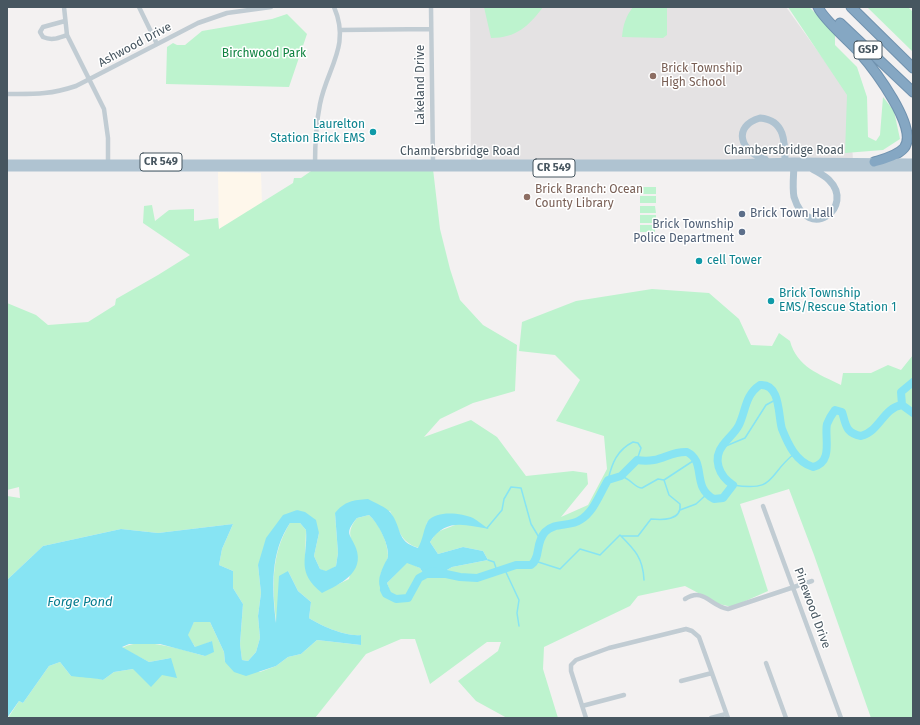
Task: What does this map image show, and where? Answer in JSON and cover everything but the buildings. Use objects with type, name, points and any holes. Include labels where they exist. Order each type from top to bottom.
[{"type":"highway","points":[[818,7],[860,54],[899,106],[906,122],[909,141],[904,148],[895,155],[874,162]]},
{"type":"highway","name":"GSP","points":[[823,7],[913,92]]},
{"type":"highway","name":"GSP","points":[[851,7],[913,68]]},
{"type":"highway","points":[[903,58],[913,65]]},
{"type":"main road","points":[[772,162],[752,155],[744,144],[744,130],[755,119],[770,119],[779,127],[785,142],[785,165]]},
{"type":"main road","name":"Chambersbridge Road","points":[[7,163],[108,162],[314,165],[785,165],[913,162]]},
{"type":"main road","name":"Chambersbridge Road","points":[[7,168],[433,163],[772,162],[785,165]]},
{"type":"main road","name":"Chambersbridge Road","points":[[794,164],[810,168],[913,168]]},
{"type":"main road","points":[[794,164],[794,195],[797,205],[803,213],[811,219],[820,220],[832,212],[838,198],[835,188],[829,180],[810,168]]},
{"type":"street","points":[[64,7],[67,35],[104,109],[108,138],[108,162]]},
{"type":"street","points":[[139,7],[157,44]]},
{"type":"street","name":"Ashwood Drive","points":[[7,94],[40,95],[59,92],[90,80],[157,44],[216,15],[271,7]]},
{"type":"street","points":[[314,165],[320,102],[339,50],[340,30],[334,7]]},
{"type":"street","name":"Lakeland Drive","points":[[431,7],[433,163]]},
{"type":"street","points":[[65,21],[47,25],[43,27],[40,32],[43,37],[54,40],[67,35]]},
{"type":"street","points":[[340,30],[431,29]]},
{"type":"street","name":"Pinewood Drive","points":[[763,506],[841,718]]},
{"type":"street","points":[[685,599],[692,595],[698,594],[722,608],[728,609],[812,581]]},
{"type":"street","points":[[586,718],[572,677],[571,665],[576,660],[609,648],[689,630],[699,637],[727,716],[711,718]]},
{"type":"street","points":[[766,663],[786,718]]},
{"type":"street","points":[[680,681],[712,673]]},
{"type":"street","points":[[582,706],[624,694]]},
{"type":"shaded area","name":"Brick Township High School","points":[[470,7],[786,7],[850,96],[853,162],[471,163]]},
{"type":"shaded area","points":[[218,172],[261,173],[262,204],[219,229]]},
{"type":"green space","points":[[484,7],[543,7],[521,30],[508,36],[491,38]]},
{"type":"green space","points":[[633,7],[667,7],[667,35],[663,38],[622,37],[625,21]]},
{"type":"green space","points":[[788,7],[809,7],[835,32],[835,45],[857,67],[867,97],[868,137],[876,141],[880,135],[883,97],[894,111],[900,139],[883,150],[845,153],[847,95]]},
{"type":"green space","points":[[867,7],[908,7],[913,12],[913,52]]},
{"type":"green space","name":"Birchwood Park","points":[[287,14],[307,34],[289,87],[166,84],[167,47],[173,43],[177,45],[185,45],[202,31],[272,19]]},
{"type":"green space","points":[[314,169],[433,169],[440,229],[450,269],[460,300],[483,325],[517,345],[515,391],[473,403],[440,419],[424,437],[471,420],[497,437],[526,476],[573,471],[587,473],[588,484],[561,517],[588,505],[607,469],[604,436],[556,421],[580,380],[555,355],[519,351],[522,322],[576,301],[652,289],[709,293],[739,319],[751,345],[772,346],[779,333],[790,341],[793,350],[798,357],[810,369],[841,385],[843,373],[871,373],[888,365],[901,370],[913,355],[913,718],[871,718],[814,555],[789,489],[740,504],[768,591],[732,607],[719,604],[685,586],[638,596],[630,606],[544,647],[543,669],[558,718],[507,718],[476,701],[458,681],[498,651],[501,642],[487,642],[430,684],[415,639],[401,639],[366,654],[315,718],[8,718],[19,701],[23,703],[49,666],[60,662],[71,676],[89,676],[103,680],[114,672],[133,669],[171,658],[149,662],[122,648],[131,645],[141,643],[163,645],[205,656],[212,641],[196,648],[187,635],[194,622],[210,622],[224,652],[225,662],[260,672],[276,666],[288,657],[301,654],[317,640],[361,645],[361,635],[349,634],[334,630],[309,618],[311,602],[298,591],[288,571],[277,627],[274,600],[274,573],[283,535],[290,523],[300,523],[306,530],[305,563],[322,592],[349,579],[356,549],[350,536],[351,529],[357,518],[369,515],[380,528],[386,544],[388,557],[380,576],[392,597],[387,583],[407,562],[420,568],[426,578],[448,578],[447,570],[452,567],[488,560],[483,551],[463,547],[438,554],[430,542],[437,532],[473,518],[427,522],[424,538],[419,548],[407,542],[403,538],[390,511],[335,513],[338,553],[336,566],[326,572],[320,569],[314,556],[319,533],[297,510],[258,565],[261,593],[258,616],[260,638],[256,652],[248,661],[242,660],[240,644],[243,604],[233,588],[233,571],[219,565],[222,549],[233,524],[158,533],[121,529],[43,546],[7,580],[7,496],[20,498],[19,487],[7,490],[7,303],[36,315],[48,325],[88,322],[115,305],[116,299],[190,255],[143,223],[144,206],[152,205],[155,221],[169,210],[194,209],[194,221],[218,218],[219,229],[293,183],[294,178],[301,178]]},
{"type":"green space","points":[[640,187],[656,187],[656,194],[640,194]]},
{"type":"green space","points":[[640,196],[656,196],[656,203],[640,203]]},
{"type":"green space","points":[[640,206],[655,206],[656,213],[640,213]]},
{"type":"green space","points":[[640,215],[656,215],[656,223],[640,223]]},
{"type":"green space","points":[[640,225],[655,225],[655,232],[640,232]]},
{"type":"green space","points":[[640,234],[656,234],[656,241],[640,241]]},
{"type":"water","name":"Forge Pond","points":[[368,499],[388,510],[397,523],[402,538],[406,542],[418,548],[428,521],[437,515],[456,514],[473,518],[489,529],[464,525],[449,526],[436,534],[430,542],[438,554],[463,547],[483,551],[488,560],[452,567],[447,570],[448,578],[426,578],[420,568],[407,563],[387,583],[393,597],[384,597],[379,581],[380,574],[388,557],[388,551],[382,534],[376,523],[369,515],[357,518],[349,531],[358,557],[354,571],[336,586],[322,593],[308,578],[306,571],[306,530],[300,523],[290,523],[283,534],[279,546],[274,571],[273,584],[276,623],[279,576],[288,571],[298,591],[311,602],[309,618],[334,630],[349,634],[361,635],[361,645],[317,640],[301,654],[288,657],[276,666],[246,676],[234,672],[225,662],[224,652],[210,622],[194,622],[188,635],[195,647],[212,641],[214,652],[205,656],[160,644],[129,644],[122,647],[149,662],[171,658],[177,678],[162,675],[151,687],[133,669],[114,672],[103,680],[75,677],[71,676],[60,662],[49,666],[23,703],[19,701],[7,718],[7,580],[43,546],[121,529],[158,533],[233,524],[222,549],[219,565],[233,571],[233,588],[243,604],[240,644],[242,660],[248,661],[256,652],[260,638],[258,616],[261,593],[258,565],[266,538],[283,515],[297,510],[305,512],[316,520],[319,533],[314,556],[320,569],[326,571],[336,566],[338,553],[335,513],[342,506],[350,502]]},
{"type":"waterway","points":[[902,405],[901,392],[913,382]]},
{"type":"waterway","points":[[384,590],[386,594],[396,599],[408,598],[419,578],[432,571],[460,577],[477,578],[516,565],[531,565],[536,558],[540,541],[545,532],[553,527],[576,522],[585,517],[593,507],[608,480],[621,476],[637,460],[652,460],[675,453],[687,452],[693,456],[696,462],[703,488],[707,494],[714,499],[723,498],[733,485],[721,472],[718,456],[725,442],[737,428],[751,393],[760,385],[767,386],[772,389],[775,395],[782,429],[793,452],[807,465],[813,467],[820,464],[826,455],[826,429],[827,424],[835,410],[842,412],[849,430],[852,433],[861,436],[873,429],[890,410],[902,405]]},
{"type":"waterway","points":[[721,448],[745,438],[766,405],[777,399]]},
{"type":"waterway","points":[[902,405],[913,413]]},
{"type":"waterway","points":[[608,480],[611,468],[619,453],[627,445],[633,442],[638,443],[641,448],[637,460]]},
{"type":"waterway","points":[[733,485],[747,487],[765,484],[794,454]]},
{"type":"waterway","points":[[621,476],[628,479],[637,487],[642,488],[658,479],[664,480],[696,459]]},
{"type":"waterway","points":[[621,536],[638,536],[651,519],[666,519],[678,514],[680,504],[669,495],[664,480]]},
{"type":"waterway","points":[[487,528],[502,510],[504,499],[511,487],[521,488],[531,524],[540,539]]},
{"type":"waterway","points":[[680,510],[696,504],[707,494]]},
{"type":"waterway","points":[[535,561],[560,569],[580,549],[600,555],[620,535],[630,545],[640,560],[644,580]]},
{"type":"waterway","points":[[488,560],[494,562],[497,571]]},
{"type":"waterway","points":[[504,568],[519,600],[517,613],[519,626]]},
{"type":"place","name":"Brick Township High School","points":[[653,76]]},
{"type":"place","name":"Laurelton Station Brick EMS","points":[[373,132]]},
{"type":"place","name":"Brick Branch: Ocean County Library","points":[[527,197]]},
{"type":"place","name":"Brick Town Hall","points":[[742,214]]},
{"type":"place","name":"Brick Township Police Department","points":[[742,232]]},
{"type":"place","name":"cell Tower","points":[[699,261]]},
{"type":"place","name":"Brick Township EMS/Rescue Station 1","points":[[771,301]]}]
